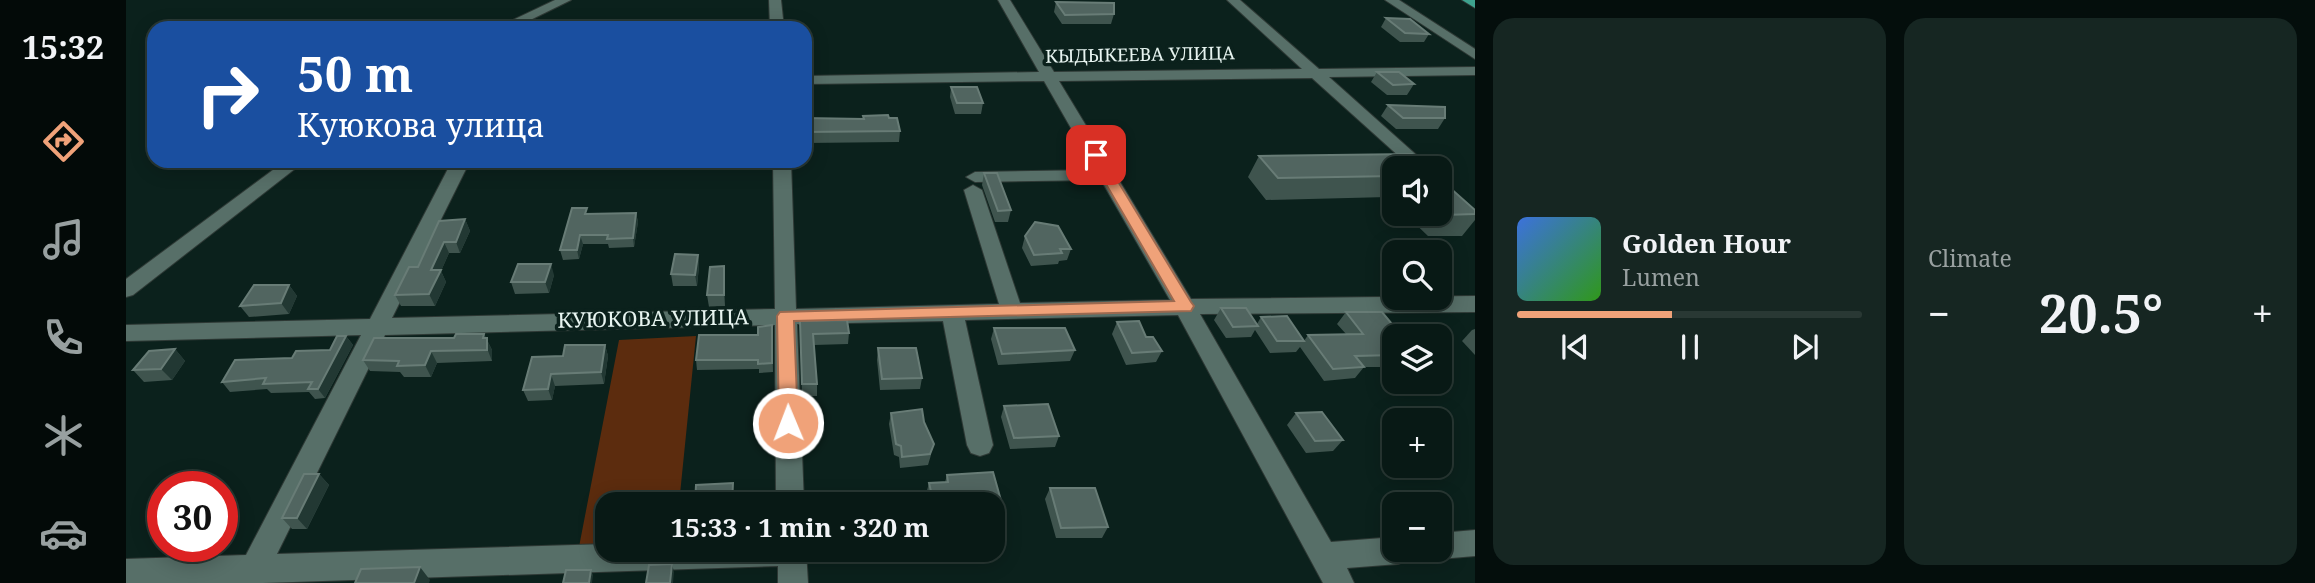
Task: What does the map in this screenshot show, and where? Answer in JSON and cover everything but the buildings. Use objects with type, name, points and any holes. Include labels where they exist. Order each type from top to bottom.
[{"type":"main road","points":[[1468,0],[1475,4]]},
{"type":"street","points":[[518,21],[565,0]]},
{"type":"street","points":[[775,0],[776,21]]},
{"type":"street","points":[[1004,0],[1185,306],[1339,583]]},
{"type":"street","points":[[1233,0],[1408,156]]},
{"type":"street","points":[[1391,0],[1475,55]]},
{"type":"street","name":"КЫДЫКЕЕВА УЛИЦА","points":[[812,80],[1475,71]]},
{"type":"street","points":[[126,290],[287,168]]},
{"type":"street","points":[[251,576],[457,168]]},
{"type":"street","points":[[782,168],[790,492]]},
{"type":"street","points":[[1012,311],[974,184],[1107,175]]},
{"type":"street","name":"КУЮКОВА УЛИЦА","points":[[126,333],[1185,306],[1475,303]]},
{"type":"street","points":[[952,312],[980,445]]},
{"type":"street","points":[[1452,545],[1475,543]]},
{"type":"street","points":[[1323,556],[1382,551]]},
{"type":"street","points":[[126,573],[251,576],[464,573],[628,562]]},
{"type":"street","points":[[792,562],[793,583]]},
{"type":"shaded area","points":[[696,336],[680,492],[595,492],[595,547],[579,547],[619,340]]},
{"type":"route","points":[[788,423],[786,316],[1185,306],[1096,155]]}]
